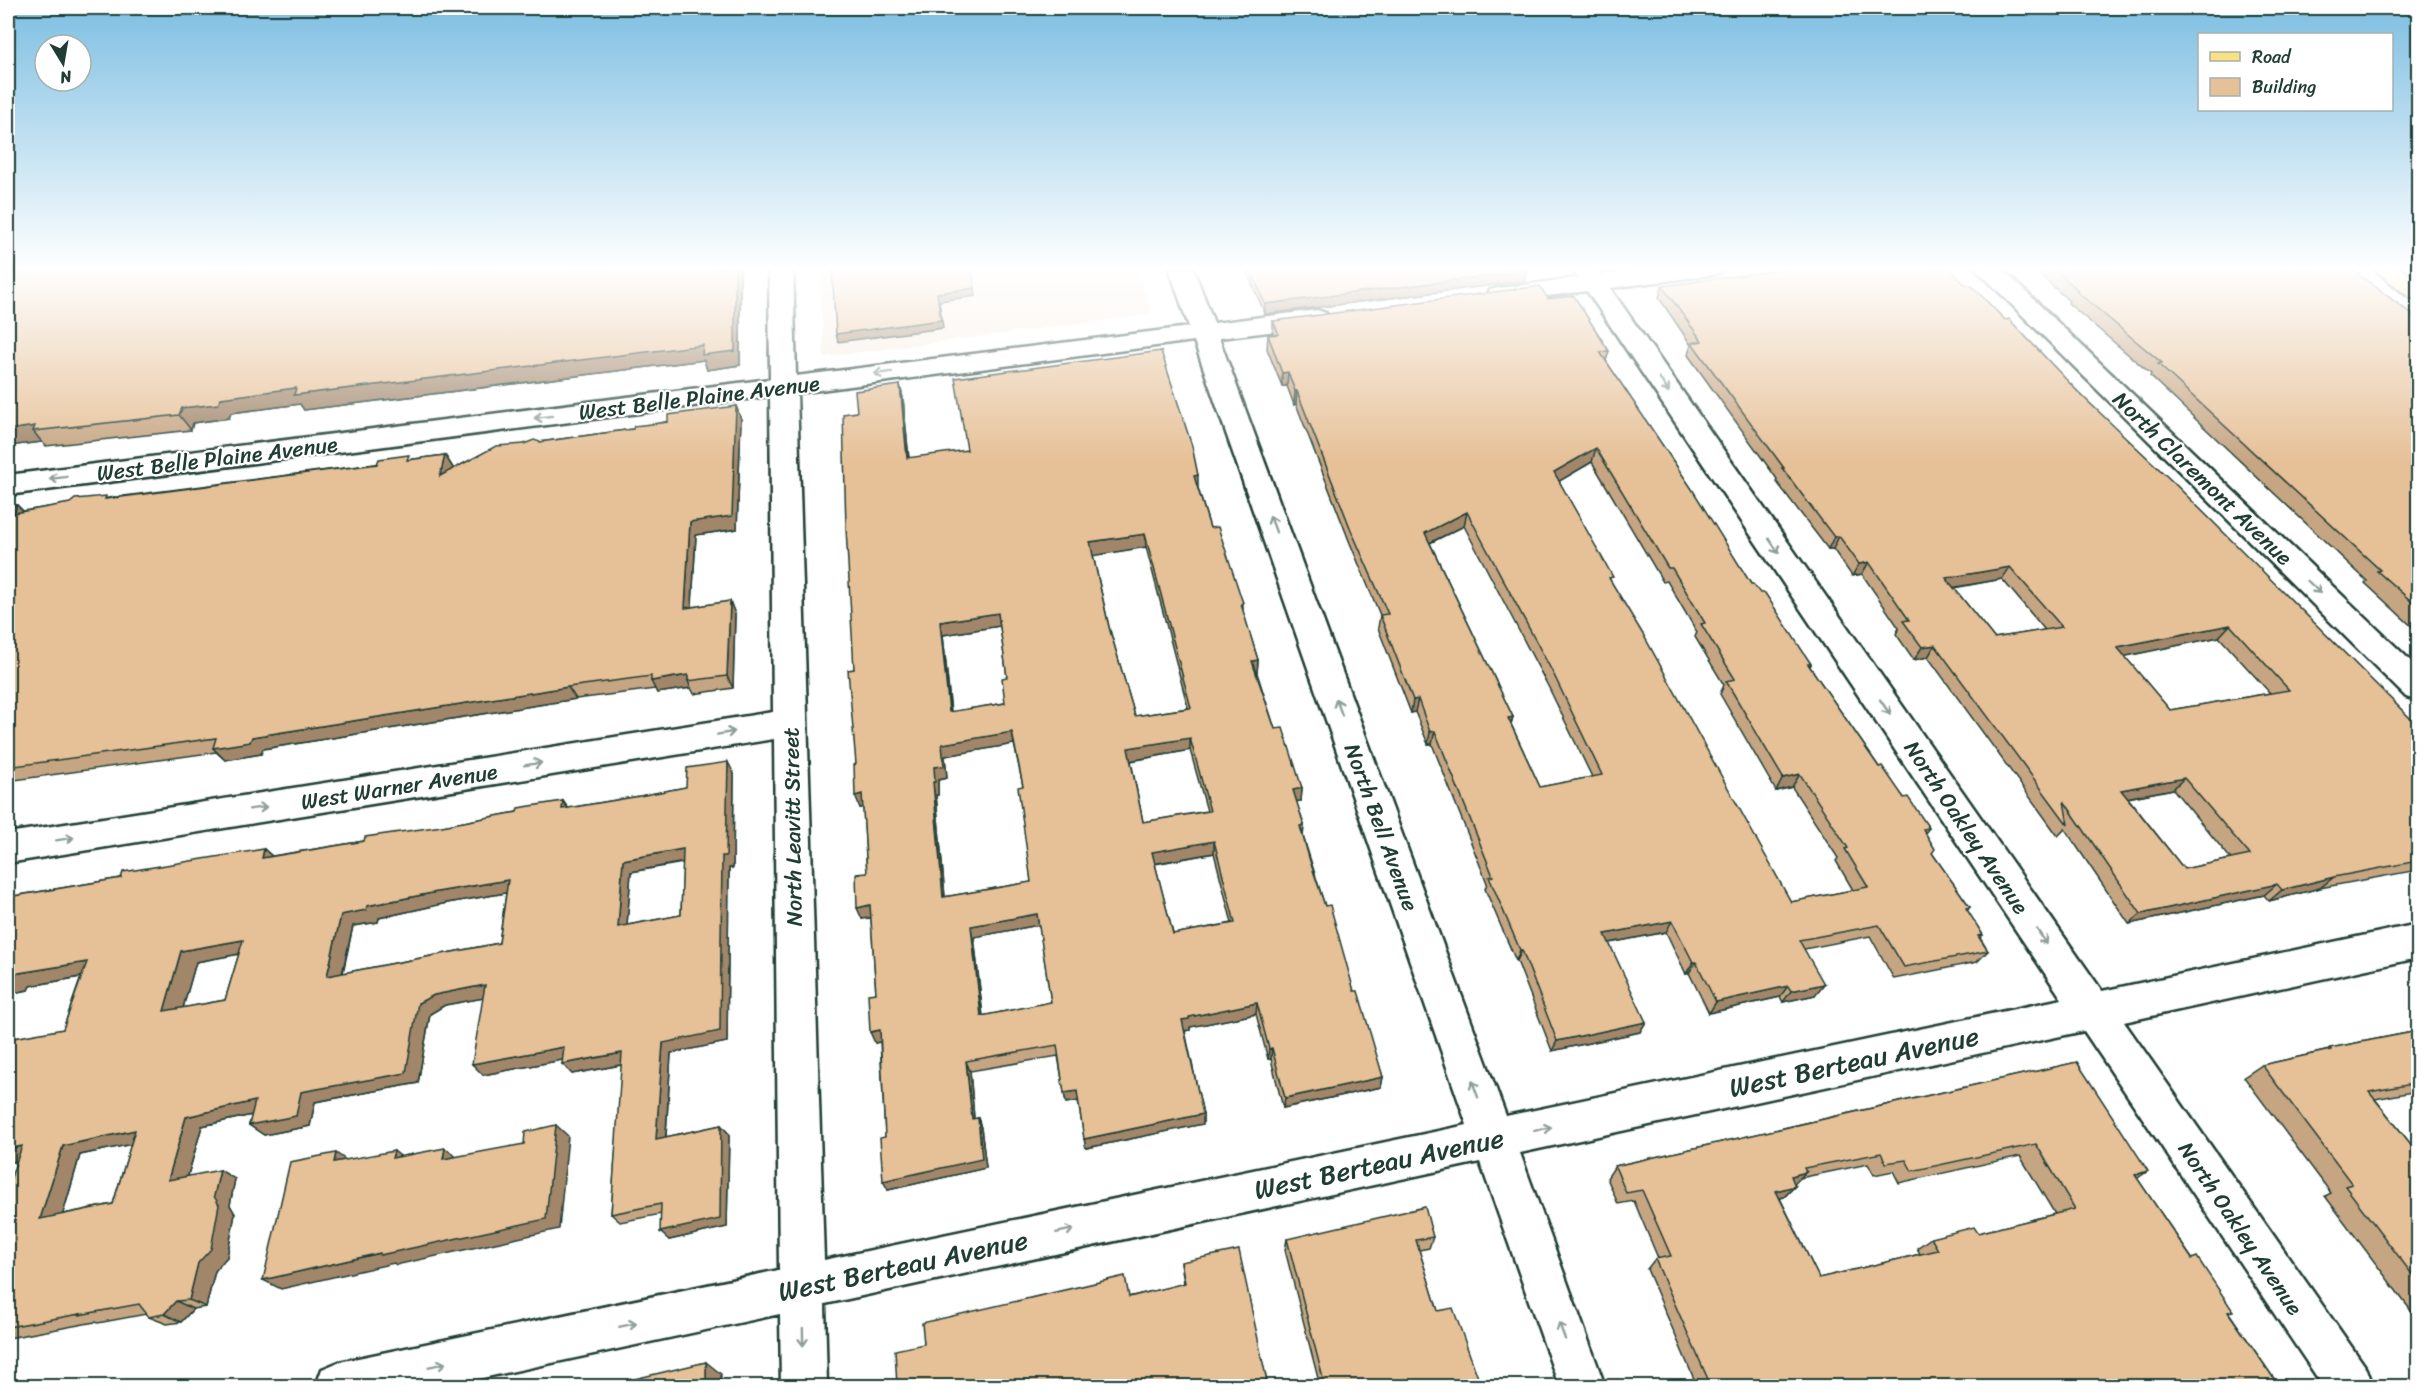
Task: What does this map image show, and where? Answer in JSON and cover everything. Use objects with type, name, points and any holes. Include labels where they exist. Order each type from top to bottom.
[{"type":"street","name":"North Leavitt Street","points":[[782,333],[804,1386]]},
{"type":"street","name":"West Belle Plaine Avenue","points":[[8,485],[1196,333]]},
{"type":"street","name":"North Bell Avenue","points":[[1204,333],[1582,1386]]},
{"type":"street","name":"North Oakley Avenue","points":[[1629,333],[2350,1386]]},
{"type":"street","name":"North Claremont Avenue","points":[[2054,333],[2418,688]]},
{"type":"street","name":"West Warner Avenue","points":[[8,848],[790,723]]},
{"type":"street","name":"West Berteau Avenue","points":[[339,1386],[2418,941]]},
{"type":"shaded area","points":[[823,333],[1007,333],[824,357]]},
{"type":"building","points":[[8,333],[735,333],[735,351],[702,355],[703,345],[294,395],[296,388],[221,398],[218,404],[182,408],[179,415],[33,431],[35,426],[8,430]]},
{"type":"building","points":[[1598,333],[1609,351],[1600,352],[1692,489],[1751,584],[1760,593],[1765,593],[1811,664],[1808,664],[1879,767],[1882,766],[1904,798],[1908,797],[1929,828],[1923,829],[1935,849],[1932,853],[1970,907],[1966,908],[1983,935],[1978,936],[1988,951],[1904,967],[1879,925],[1799,940],[1824,984],[1791,991],[1788,986],[1716,1002],[1672,921],[1605,934],[1646,1022],[1557,1041],[1522,950],[1520,950],[1489,877],[1493,876],[1435,731],[1430,732],[1418,699],[1413,700],[1380,615],[1388,614],[1351,530],[1297,391],[1295,391],[1288,372],[1282,373],[1268,335]],"holes":[[[1596,448],[1668,568],[1672,568],[1705,623],[1701,624],[1735,679],[1726,681],[1783,778],[1800,774],[1848,848],[1845,849],[1868,887],[1791,902],[1644,636],[1609,578],[1613,577],[1554,472]],[[1467,512],[1554,675],[1602,775],[1540,787],[1508,718],[1513,717],[1425,533]]]},
{"type":"building","points":[[1696,333],[2022,333],[2079,393],[2174,483],[2418,726],[2418,861],[2334,877],[2282,890],[2277,884],[2141,914],[2064,801],[2068,825],[1935,645],[1922,647],[1903,621],[1909,620],[1869,562],[1859,564],[1839,536],[1834,537],[1692,343],[1702,341]],"holes":[[[2010,567],[2062,627],[1994,638],[1946,578]],[[2230,625],[2289,690],[2170,710],[2117,647]],[[2184,778],[2250,855],[2184,869],[2121,790]]]},
{"type":"building","points":[[2126,333],[2418,333],[2418,607],[2158,364],[2162,363]]},
{"type":"building","points":[[1161,351],[1192,446],[1198,475],[1194,476],[1210,528],[1218,527],[1243,603],[1241,604],[1258,660],[1252,661],[1275,729],[1283,728],[1302,788],[1293,790],[1304,825],[1300,826],[1325,906],[1330,905],[1354,991],[1358,991],[1383,1077],[1285,1098],[1257,1003],[1189,1017],[1189,1019],[1182,1020],[1203,1114],[1084,1139],[1077,1091],[1064,1093],[1057,1045],[966,1061],[972,1119],[978,1118],[982,1159],[883,1181],[880,1138],[885,1137],[880,1030],[870,1032],[868,994],[876,993],[870,905],[857,908],[856,874],[867,873],[862,794],[855,796],[854,765],[856,764],[848,670],[854,669],[846,528],[843,414],[857,412],[855,391],[900,385],[907,458],[967,450],[955,378]],"holes":[[[1145,534],[1191,708],[1135,716],[1109,627],[1090,542]],[[998,613],[1007,677],[1002,678],[1005,703],[949,712],[940,622]],[[1012,732],[1023,786],[1018,787],[1031,882],[943,897],[933,782],[935,782],[934,767],[944,766],[942,744]],[[1190,738],[1210,811],[1143,822],[1128,748]],[[1214,841],[1235,923],[1173,934],[1152,852]],[[1037,914],[1051,1002],[981,1016],[971,926]]]},
{"type":"building","points":[[736,406],[732,516],[690,522],[685,608],[730,601],[727,676],[688,681],[688,675],[651,681],[651,676],[252,737],[250,742],[213,748],[216,738],[8,767],[8,506],[17,505],[14,513],[70,503],[75,499],[106,496],[105,499],[377,464],[379,459],[409,455],[407,460],[445,455],[440,476],[496,446],[633,429],[634,426],[668,422],[668,415]]},
{"type":"building","points":[[728,762],[726,856],[722,856],[720,1031],[663,1043],[656,1139],[721,1125],[720,1219],[660,1232],[661,1204],[611,1214],[622,1053],[562,1064],[564,1047],[472,1064],[485,985],[434,995],[418,1003],[406,1073],[301,1092],[296,1116],[249,1125],[255,1101],[186,1117],[168,1180],[220,1170],[214,1196],[219,1205],[211,1249],[198,1263],[189,1300],[176,1301],[164,1314],[149,1317],[139,1304],[8,1327],[8,1186],[22,1146],[8,1149],[8,1039],[63,1029],[87,962],[13,974],[8,980],[8,897],[121,878],[123,872],[264,849],[262,858],[364,841],[365,837],[517,812],[518,808],[563,801],[562,809],[640,796],[686,787],[687,768]],"holes":[[[683,849],[681,915],[618,927],[623,860]],[[508,880],[499,943],[327,976],[341,915],[366,910],[367,906]],[[243,940],[225,1000],[164,1011],[181,951]],[[135,1130],[113,1204],[40,1219],[63,1146]]]},
{"type":"building","points":[[2418,1031],[2418,1083],[2369,1092],[2418,1153],[2418,1282],[2345,1186],[2352,1184],[2262,1065],[2331,1050],[2330,1048]]},
{"type":"building","points":[[2077,1062],[2148,1171],[2135,1175],[2192,1259],[2197,1257],[2233,1311],[2228,1312],[2279,1386],[1711,1386],[1655,1259],[1671,1256],[1642,1190],[1626,1193],[1615,1166]],"holes":[[[2036,1144],[2075,1209],[1978,1233],[1974,1227],[1931,1238],[1938,1250],[1819,1278],[1776,1191],[1795,1186],[1791,1176],[1806,1172],[1804,1168],[1881,1153],[1886,1163],[1906,1160],[1912,1171]]]},
{"type":"building","points":[[556,1125],[546,1219],[263,1280],[290,1162],[336,1153],[334,1162],[394,1151],[392,1158],[445,1148],[443,1159],[524,1144],[525,1132]]},
{"type":"building","points":[[1425,1207],[1433,1237],[1416,1240],[1438,1311],[1453,1308],[1481,1386],[1325,1386],[1287,1239]]},
{"type":"building","points":[[1239,1250],[1268,1386],[897,1386],[895,1350],[924,1344],[922,1323],[1125,1276],[1129,1297],[1185,1283],[1181,1262]]},
{"type":"building","points":[[706,1362],[706,1386],[605,1386]]}]
